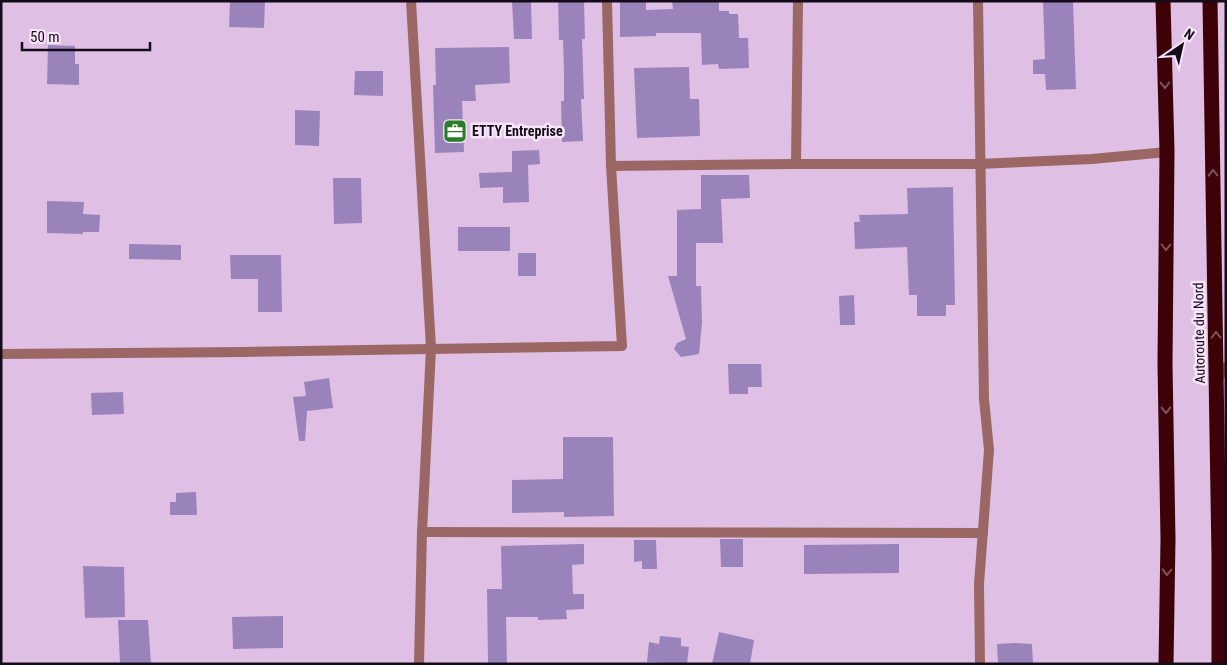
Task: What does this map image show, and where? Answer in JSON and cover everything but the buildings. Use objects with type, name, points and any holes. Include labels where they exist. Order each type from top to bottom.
[{"type":"highway","points":[[1164,1],[1167,152],[1165,364],[1168,539],[1166,664]]},
{"type":"highway","name":"Autoroute du Nord","points":[[1210,1],[1216,382],[1223,556],[1219,664]]},
{"type":"street","points":[[411,1],[431,348],[422,532],[419,664]]},
{"type":"street","points":[[1,354],[622,346],[611,166],[607,1]]},
{"type":"street","points":[[796,164],[798,1]]},
{"type":"street","points":[[978,1],[984,399],[989,450],[979,584],[980,664]]},
{"type":"street","points":[[611,166],[979,164],[1092,159],[1167,152]]},
{"type":"street","points":[[422,532],[983,533]]},
{"type":"lane","points":[[1216,382],[1226,366]]},
{"type":"place","name":"ETTY Entreprise","points":[[455,131]]}]
